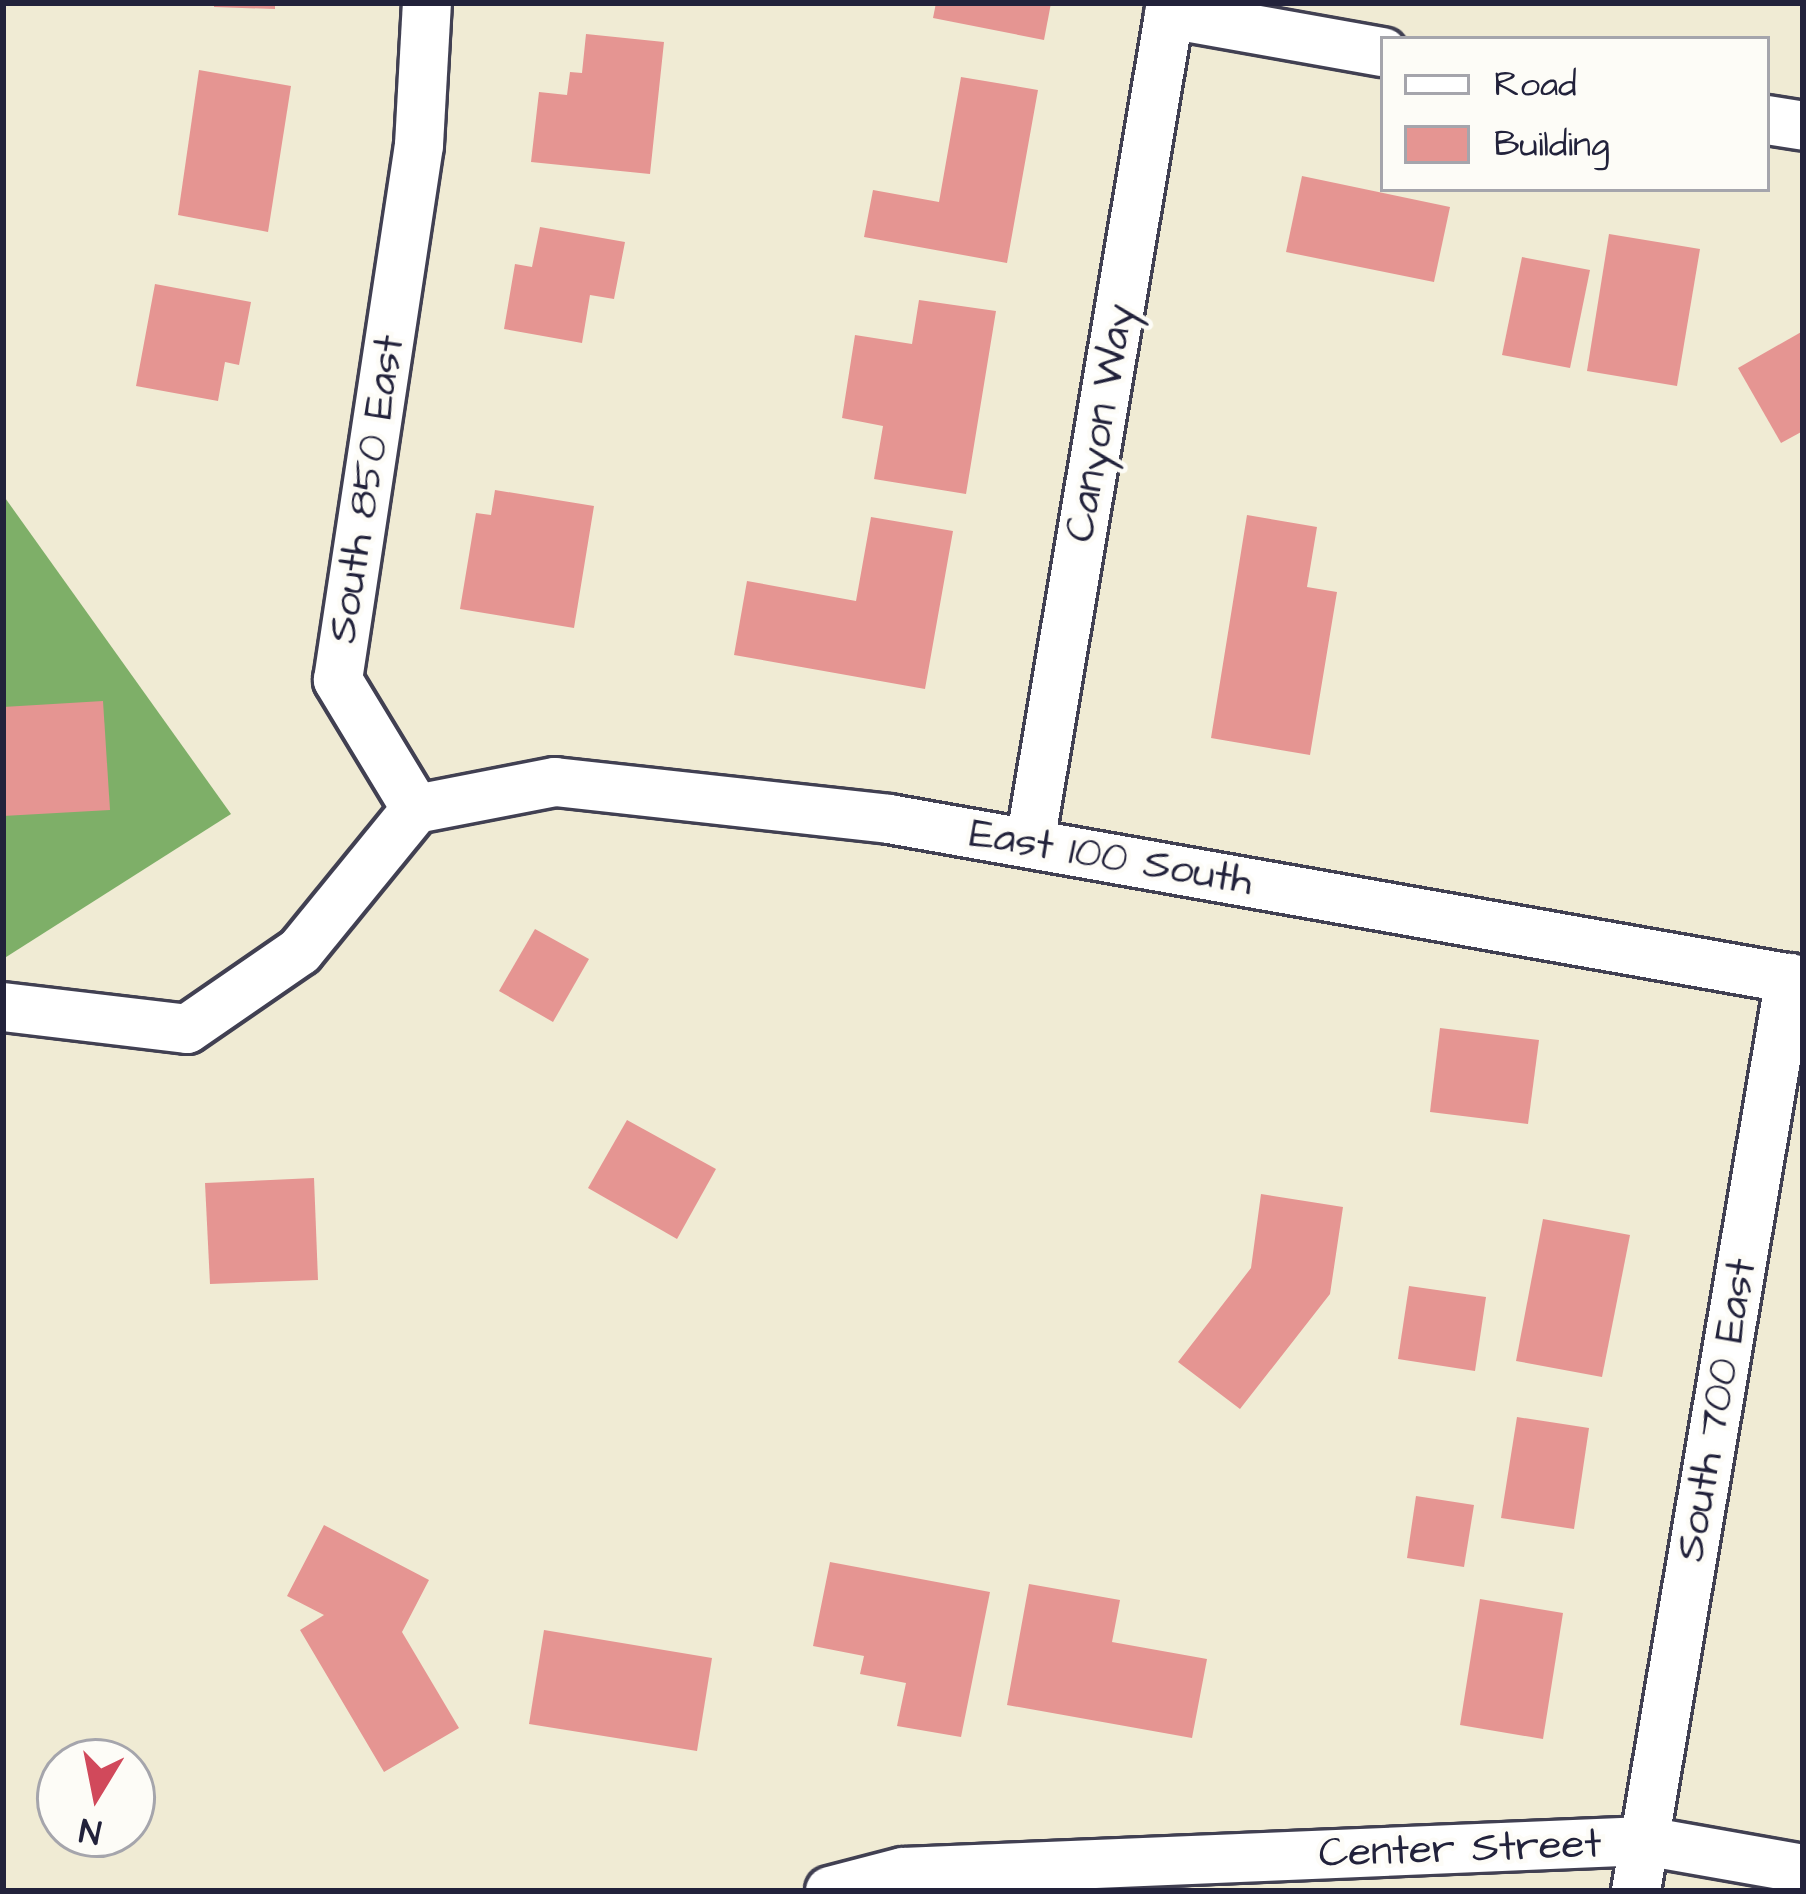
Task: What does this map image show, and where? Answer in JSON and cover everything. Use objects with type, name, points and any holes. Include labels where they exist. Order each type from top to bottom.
[{"type":"street","name":"South 850 East","points":[[416,808],[338,680],[419,145],[427,3]]},
{"type":"street","points":[[1170,9],[1380,51]]},
{"type":"street","name":"Canyon Way","points":[[1030,844],[1170,9]]},
{"type":"street","points":[[1770,120],[1803,126]]},
{"type":"street","name":"East 100 South","points":[[416,808],[555,782],[889,819],[1796,980]]},
{"type":"street","points":[[3,1007],[187,1029],[300,951],[416,808]]},
{"type":"street","name":"South 700 East","points":[[1636,1891],[1796,980]]},
{"type":"street","name":"Center Street","points":[[830,1891],[903,1872],[1645,1841],[1803,1869]]},
{"type":"green space","points":[[3,495],[231,814],[3,959]]},
{"type":"building","points":[[214,3],[275,3],[275,9],[214,7]]},
{"type":"building","points":[[936,3],[1051,3],[1044,40],[933,18]]},
{"type":"building","points":[[586,34],[664,42],[650,174],[531,162],[539,92],[567,95],[570,72],[582,73]]},
{"type":"building","points":[[199,70],[291,86],[268,232],[178,215]]},
{"type":"building","points":[[961,77],[1038,90],[1007,263],[864,237],[873,190],[939,202]]},
{"type":"building","points":[[1302,176],[1450,207],[1434,282],[1286,252]]},
{"type":"building","points":[[540,227],[625,242],[614,299],[590,295],[582,343],[504,329],[515,264],[532,267]]},
{"type":"building","points":[[1609,234],[1700,249],[1677,386],[1587,371]]},
{"type":"building","points":[[1522,257],[1590,270],[1570,368],[1502,355]]},
{"type":"building","points":[[155,284],[251,302],[239,365],[225,362],[218,401],[136,386]]},
{"type":"building","points":[[919,300],[996,311],[966,494],[874,479],[883,426],[842,418],[855,335],[912,344]]},
{"type":"building","points":[[1803,331],[1803,431],[1781,443],[1738,368]]},
{"type":"building","points":[[495,490],[594,506],[574,628],[460,609],[476,513],[491,515]]},
{"type":"building","points":[[1247,515],[1317,527],[1307,587],[1337,592],[1310,755],[1211,738]]},
{"type":"building","points":[[871,517],[953,531],[925,689],[734,655],[747,581],[856,601]]},
{"type":"building","points":[[103,701],[110,810],[3,816],[3,707]]},
{"type":"building","points":[[535,929],[589,959],[553,1022],[499,991]]},
{"type":"building","points":[[1440,1028],[1539,1040],[1528,1124],[1430,1112]]},
{"type":"building","points":[[627,1120],[716,1169],[677,1239],[588,1188]]},
{"type":"building","points":[[314,1178],[318,1280],[210,1284],[205,1183]]},
{"type":"building","points":[[1261,1194],[1343,1207],[1330,1294],[1240,1409],[1178,1362],[1251,1268]]},
{"type":"building","points":[[1543,1219],[1630,1235],[1602,1377],[1516,1361]]},
{"type":"building","points":[[1409,1286],[1486,1297],[1475,1371],[1398,1359]]},
{"type":"building","points":[[1517,1417],[1589,1428],[1574,1529],[1501,1518]]},
{"type":"building","points":[[1416,1496],[1474,1505],[1464,1567],[1407,1558]]},
{"type":"building","points":[[324,1525],[429,1580],[402,1632],[459,1728],[384,1772],[300,1630],[324,1615],[287,1596]]},
{"type":"building","points":[[830,1562],[990,1592],[961,1737],[897,1726],[906,1683],[860,1674],[864,1656],[813,1646]]},
{"type":"building","points":[[1029,1584],[1120,1600],[1112,1642],[1207,1659],[1192,1738],[1007,1705]]},
{"type":"building","points":[[1480,1599],[1563,1613],[1543,1739],[1460,1725]]},
{"type":"building","points":[[544,1630],[712,1658],[697,1751],[529,1724]]}]
